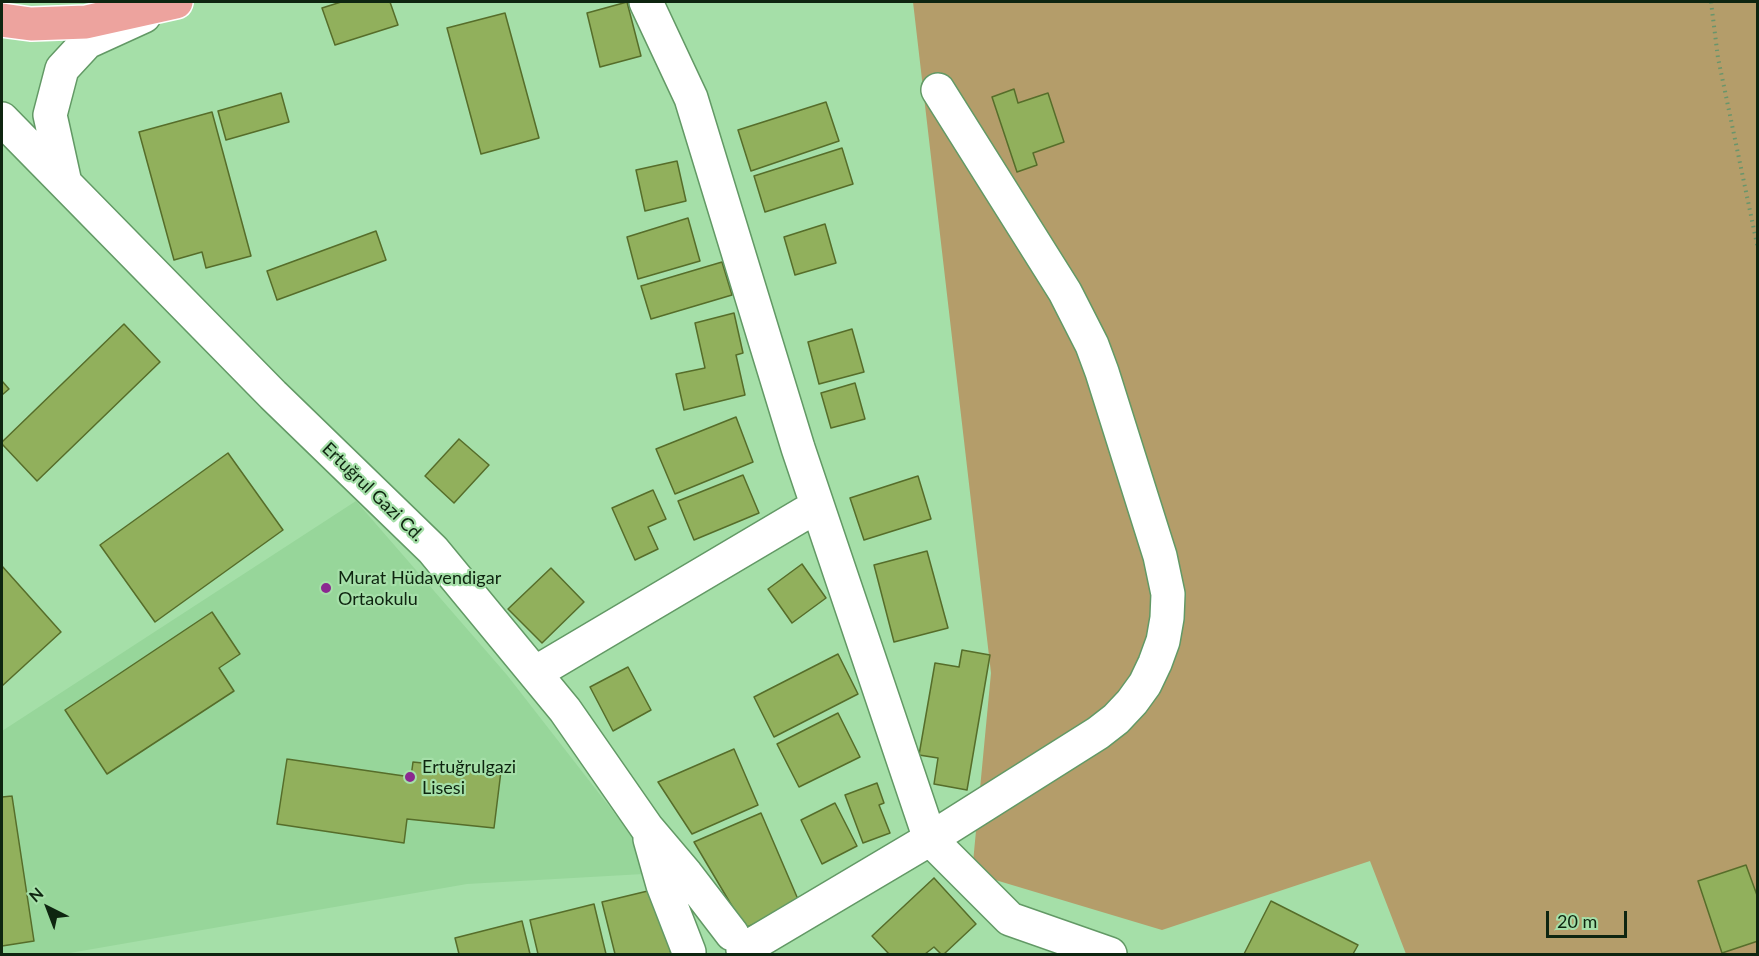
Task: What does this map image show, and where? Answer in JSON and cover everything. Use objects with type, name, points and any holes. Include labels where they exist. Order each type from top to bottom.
[{"type":"main road","points":[[2,20],[31,24],[86,22],[173,3]]},
{"type":"street","points":[[646,2],[690,98],[817,506],[930,839],[1010,919],[1110,954]]},
{"type":"street","points":[[65,183],[50,115],[62,69],[87,42],[173,3]]},
{"type":"street","points":[[739,946],[930,839],[1098,733],[1132,702],[1145,684],[1163,641],[1168,594],[1160,556],[1092,345],[1065,292],[938,90]]},
{"type":"street","name":"Ertuğrul Gazi Cd.","points":[[2,119],[273,395],[434,550],[566,710],[647,828]]},
{"type":"street","points":[[535,673],[817,506]]},
{"type":"street","points":[[647,828],[686,874],[739,946]]},
{"type":"street","points":[[647,828],[663,885],[689,953]]},
{"type":"street","points":[[689,953],[697,937],[704,932],[714,930],[723,930],[739,946]]},
{"type":"path","points":[[1711,2],[1718,58],[1758,249]]},
{"type":"shaded area","points":[[913,2],[1757,2],[1757,954],[1406,954],[1370,861],[1162,930],[972,873],[991,673]]},
{"type":"shaded area","points":[[356,501],[507,675],[661,873],[467,884],[64,954],[2,954],[2,731]]},
{"type":"building","points":[[341,2],[390,2],[398,25],[335,45],[322,8]]},
{"type":"building","points":[[627,2],[641,56],[600,67],[587,13]]},
{"type":"building","points":[[505,13],[539,138],[481,154],[447,28]]},
{"type":"building","points":[[1014,89],[1018,103],[1048,93],[1064,142],[1033,153],[1037,165],[1017,172],[992,97]]},
{"type":"building","points":[[281,93],[289,122],[226,140],[218,111]]},
{"type":"building","points":[[826,102],[839,141],[751,171],[738,130]]},
{"type":"building","points":[[212,112],[251,256],[206,268],[202,252],[174,260],[139,132]]},
{"type":"building","points":[[842,148],[853,184],[765,212],[754,176]]},
{"type":"building","points":[[677,161],[686,201],[645,211],[636,170]]},
{"type":"building","points":[[688,218],[700,261],[638,279],[627,237]]},
{"type":"building","points":[[825,224],[836,263],[795,275],[784,237]]},
{"type":"building","points":[[376,231],[386,260],[277,300],[267,271]]},
{"type":"building","points":[[722,262],[732,295],[651,319],[641,286]]},
{"type":"building","points":[[734,313],[743,353],[736,355],[745,395],[684,410],[676,374],[705,368],[695,323]]},
{"type":"building","points":[[124,324],[160,362],[37,481],[2,442]]},
{"type":"building","points":[[852,329],[864,372],[819,384],[808,342]]},
{"type":"building","points":[[2,381],[9,389],[2,395]]},
{"type":"building","points":[[855,383],[865,419],[831,428],[821,393]]},
{"type":"building","points":[[736,417],[753,462],[675,494],[656,449]]},
{"type":"building","points":[[459,439],[489,465],[454,503],[425,476]]},
{"type":"building","points":[[228,453],[283,530],[155,622],[100,545]]},
{"type":"building","points":[[743,475],[759,513],[694,540],[678,501]]},
{"type":"building","points":[[918,476],[931,519],[864,540],[850,498]]},
{"type":"building","points":[[653,490],[666,519],[648,527],[658,549],[635,560],[612,508]]},
{"type":"building","points":[[927,551],[948,628],[894,642],[874,565]]},
{"type":"building","points":[[802,564],[826,598],[792,623],[768,589]]},
{"type":"building","points":[[2,566],[61,632],[2,686]]},
{"type":"building","points":[[551,568],[584,602],[542,643],[508,609]]},
{"type":"building","points":[[212,612],[240,654],[219,668],[234,691],[107,774],[65,710]]},
{"type":"building","points":[[962,650],[990,655],[967,790],[934,784],[938,758],[919,755],[935,663],[959,667]]},
{"type":"building","points":[[838,654],[858,694],[774,737],[754,697]]},
{"type":"building","points":[[628,667],[651,710],[613,731],[590,687]]},
{"type":"building","points":[[838,713],[860,757],[799,787],[777,744]]},
{"type":"building","points":[[734,749],[758,805],[692,834],[658,782]]},
{"type":"building","points":[[287,759],[411,777],[413,762],[501,771],[494,828],[407,819],[404,843],[277,824]]},
{"type":"building","points":[[877,783],[884,803],[879,805],[890,833],[863,843],[845,795]]},
{"type":"building","points":[[12,796],[34,941],[2,946],[2,797]]},
{"type":"building","points":[[835,803],[857,846],[822,864],[801,820]]},
{"type":"building","points":[[761,813],[800,904],[745,928],[694,842]]},
{"type":"building","points":[[1746,865],[1758,898],[1758,941],[1722,953],[1698,881]]},
{"type":"building","points":[[934,878],[976,924],[944,954],[934,947],[925,954],[889,954],[872,936]]},
{"type":"building","points":[[656,889],[671,954],[615,954],[602,902]]},
{"type":"building","points":[[1271,901],[1358,945],[1353,954],[1244,954]]},
{"type":"building","points":[[594,904],[606,954],[538,954],[530,920]]},
{"type":"building","points":[[522,921],[530,954],[459,954],[455,938]]},
{"type":"place","name":"Murat Hüdavendigar Ortaokulu","points":[[326,588]]},
{"type":"place","name":"Ertuğrulgazi Lisesi","points":[[410,777]]}]
